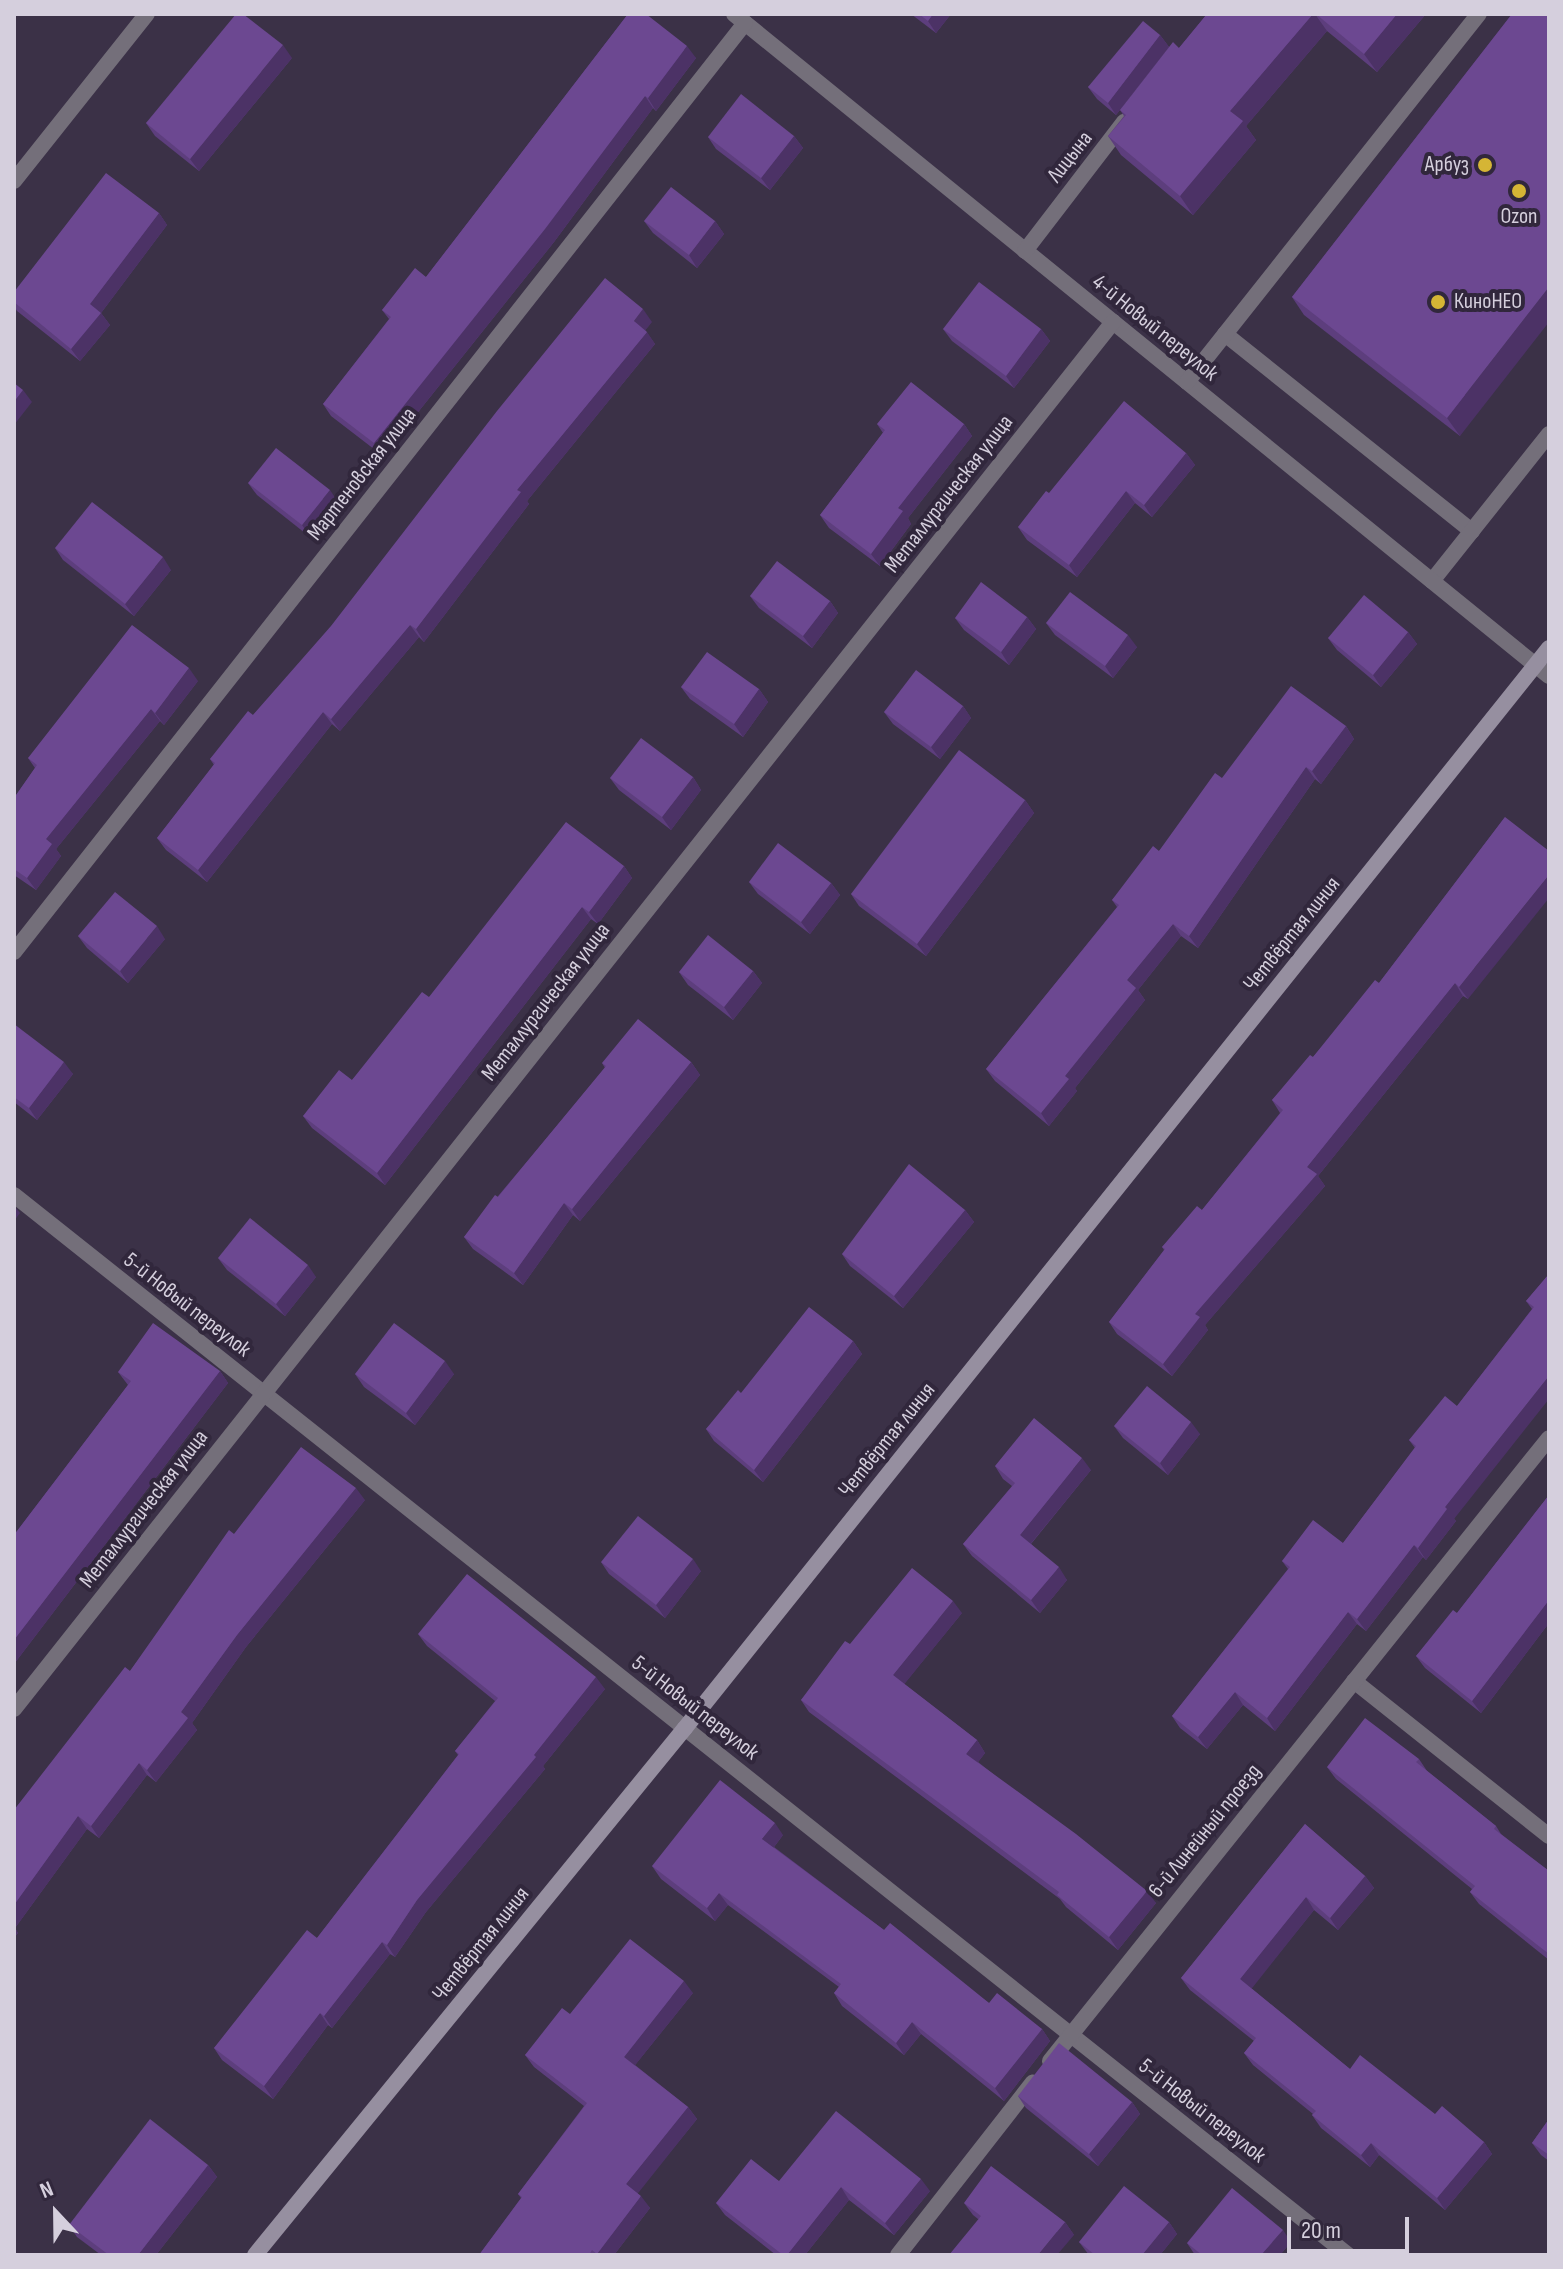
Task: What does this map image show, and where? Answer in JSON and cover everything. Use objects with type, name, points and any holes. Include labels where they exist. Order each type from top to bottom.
[{"type":"street","points":[[14,181],[147,14]]},
{"type":"street","points":[[1187,382],[1479,14]]},
{"type":"street","name":"4-й Новый переулок","points":[[739,18],[1549,676]]},
{"type":"street","name":"Мартеновская улица","points":[[14,952],[739,18]]},
{"type":"street","name":"Лицына","points":[[1025,251],[1131,114]]},
{"type":"street","name":"Металлургическая улица","points":[[14,1709],[1113,322]]},
{"type":"street","points":[[1225,334],[1472,531]]},
{"type":"street","points":[[1432,581],[1549,434]]},
{"type":"street","name":"Четвёртая линия","points":[[255,2255],[685,1728],[1549,648]]},
{"type":"street","name":"5-й Новый переулок","points":[[14,1195],[1348,2255]]},
{"type":"street","name":"6-й Линейный проезд","points":[[898,2255],[1070,2034],[1549,1438]]},
{"type":"street","points":[[1354,1681],[1549,1836]]},
{"type":"building","points":[[236,14],[243,14],[283,45],[190,159],[146,123]]},
{"type":"building","points":[[628,14],[646,14],[687,46],[374,443],[323,404],[391,317],[382,310],[415,268],[426,277]]},
{"type":"building","points":[[919,14],[933,14],[928,21]]},
{"type":"building","points":[[1207,14],[1313,14],[1230,111],[1243,121],[1180,196],[1108,136],[1126,115],[1120,110],[1173,42],[1179,48]]},
{"type":"building","points":[[1316,14],[1397,14],[1364,54]]},
{"type":"building","name":"Арбуз","points":[[1512,14],[1549,14],[1549,287],[1447,418],[1292,297]]},
{"type":"building","points":[[1143,21],[1160,35],[1108,103],[1088,87]]},
{"type":"building","points":[[741,94],[794,136],[761,178],[708,137]]},
{"type":"building","points":[[106,173],[159,213],[90,304],[101,313],[71,349],[14,302],[14,292]]},
{"type":"building","points":[[671,187],[715,221],[689,255],[644,221]]},
{"type":"building","points":[[605,278],[643,309],[634,321],[647,332],[517,490],[521,492],[416,629],[410,625],[331,719],[323,712],[198,870],[157,838],[215,763],[210,759],[248,711],[253,715],[331,626],[497,411]]},
{"type":"building","points":[[979,282],[1041,329],[1006,376],[943,329]]},
{"type":"building","points":[[911,382],[964,424],[898,508],[903,511],[871,554],[820,515],[885,430],[877,424]]},
{"type":"building","points":[[14,383],[23,390],[14,402]]},
{"type":"building","points":[[1124,401],[1186,453],[1144,505],[1126,491],[1069,565],[1018,527]]},
{"type":"building","points":[[276,448],[330,490],[302,525],[248,483]]},
{"type":"building","points":[[92,502],[163,557],[125,604],[55,548]]},
{"type":"building","points":[[777,561],[830,601],[803,636],[750,596]]},
{"type":"building","points":[[981,582],[1027,617],[1001,652],[955,618]]},
{"type":"building","points":[[1070,592],[1128,635],[1105,666],[1046,623]]},
{"type":"building","points":[[1364,595],[1408,632],[1373,675],[1328,638]]},
{"type":"building","points":[[132,625],[189,668],[155,713],[151,709],[46,839],[52,844],[27,878],[14,869],[14,798],[37,765],[28,758]]},
{"type":"building","points":[[707,652],[759,689],[734,724],[681,687]]},
{"type":"building","points":[[916,670],[963,706],[931,747],[884,712]]},
{"type":"building","points":[[1291,686],[1346,726],[1312,771],[1306,767],[1189,936],[1173,924],[1127,980],[1136,988],[1065,1076],[1069,1079],[1041,1113],[986,1069],[1119,905],[1112,900],[1153,846],[1159,851],[1215,773],[1222,778]]},
{"type":"building","points":[[641,738],[693,777],[662,817],[610,778]]},
{"type":"building","points":[[959,750],[1025,800],[917,944],[851,894]]},
{"type":"building","points":[[1505,817],[1549,851],[1549,875],[1459,987],[1455,983],[1307,1167],[1317,1174],[1195,1314],[1200,1317],[1163,1364],[1109,1322],[1165,1249],[1162,1247],[1197,1206],[1202,1210],[1283,1110],[1272,1100],[1310,1055],[1313,1057],[1375,980],[1379,983]]},
{"type":"building","points":[[566,822],[624,866],[589,912],[582,907],[377,1173],[303,1116],[339,1070],[352,1080],[422,992],[429,997]]},
{"type":"building","points":[[778,843],[831,883],[801,922],[749,882]]},
{"type":"building","points":[[115,892],[157,926],[120,971],[78,936]]},
{"type":"building","points":[[708,935],[753,971],[724,1007],[679,972]]},
{"type":"building","points":[[638,1019],[691,1062],[572,1209],[564,1203],[514,1273],[464,1237],[495,1195],[498,1197],[606,1066],[602,1063]]},
{"type":"building","points":[[14,1024],[64,1062],[29,1108],[14,1097]]},
{"type":"building","points":[[909,1164],[965,1210],[894,1296],[842,1254]]},
{"type":"building","points":[[250,1218],[308,1265],[276,1304],[218,1258]]},
{"type":"building","points":[[1549,1274],[1549,1376],[1445,1507],[1447,1509],[1418,1548],[1414,1545],[1357,1619],[1348,1612],[1267,1718],[1235,1692],[1198,1737],[1172,1716],[1290,1567],[1282,1561],[1313,1520],[1343,1543],[1416,1446],[1409,1440],[1445,1396],[1457,1406],[1534,1307],[1526,1301]]},
{"type":"building","points":[[809,1307],[853,1341],[754,1470],[706,1429],[738,1390],[741,1393]]},
{"type":"building","points":[[153,1323],[220,1371],[14,1640],[14,1535],[131,1381],[118,1372]]},
{"type":"building","points":[[394,1323],[445,1361],[406,1413],[355,1374]]},
{"type":"building","points":[[1147,1386],[1191,1422],[1160,1463],[1114,1426]]},
{"type":"building","points":[[1034,1418],[1082,1458],[1020,1535],[1059,1567],[1031,1600],[963,1544],[1015,1483],[995,1466]]},
{"type":"building","points":[[301,1447],[356,1488],[237,1635],[181,1712],[188,1718],[147,1770],[139,1763],[91,1826],[78,1816],[14,1905],[14,1810],[125,1667],[130,1671],[229,1530],[234,1534]]},
{"type":"building","points":[[1549,1495],[1549,1600],[1472,1701],[1416,1656],[1453,1610],[1457,1613]]},
{"type":"building","points":[[638,1516],[693,1559],[656,1605],[601,1562]]},
{"type":"building","points":[[912,1568],[953,1601],[893,1675],[977,1740],[966,1754],[1076,1834],[1147,1891],[1109,1937],[1057,1895],[1059,1892],[801,1700],[845,1641],[850,1644]]},
{"type":"building","points":[[467,1574],[596,1677],[534,1755],[536,1757],[417,1900],[387,1945],[382,1942],[324,2016],[320,2013],[264,2086],[214,2048],[307,1930],[317,1938],[459,1754],[455,1751],[498,1698],[418,1634]]},
{"type":"building","points":[[1365,1718],[1419,1759],[1416,1762],[1549,1871],[1549,1954],[1470,1892],[1475,1886],[1327,1767]]},
{"type":"building","points":[[720,1780],[775,1823],[762,1839],[884,1930],[890,1923],[989,2003],[997,1993],[1042,2029],[995,2088],[912,2022],[896,2043],[834,1993],[841,1984],[719,1893],[707,1908],[652,1866]]},
{"type":"building","points":[[1305,1824],[1365,1876],[1330,1918],[1306,1897],[1240,1979],[1350,2069],[1360,2055],[1435,2114],[1442,2106],[1484,2142],[1437,2198],[1371,2143],[1361,2155],[1312,2115],[1316,2111],[1244,2053],[1256,2038],[1181,1978]]},
{"type":"building","points":[[630,1939],[684,1981],[624,2057],[688,2107],[626,2184],[641,2196],[597,2254],[592,2250],[589,2255],[479,2255],[522,2197],[518,2194],[587,2103],[525,2055],[562,2008],[570,2014]]},
{"type":"building","points":[[1059,2043],[1132,2102],[1089,2154],[1018,2096]]},
{"type":"building","points":[[836,2111],[921,2179],[885,2223],[841,2187],[787,2255],[783,2255],[716,2203],[751,2159],[779,2181]]},
{"type":"building","points":[[150,2119],[208,2165],[138,2255],[109,2255],[69,2225]]},
{"type":"building","points":[[1549,2119],[1549,2155],[1532,2143]]},
{"type":"building","points":[[991,2166],[1065,2222],[1038,2255],[949,2255],[981,2216],[964,2203]]},
{"type":"building","points":[[1124,2186],[1169,2222],[1142,2255],[1095,2255],[1079,2242]]},
{"type":"building","points":[[1232,2188],[1283,2230],[1261,2255],[1202,2255],[1187,2243]]},
{"type":"place","name":"Арбуз","points":[[1485,165]]},
{"type":"place","name":"Ozon","points":[[1519,191]]},
{"type":"place","name":"КиноНЕО","points":[[1438,302]]}]
